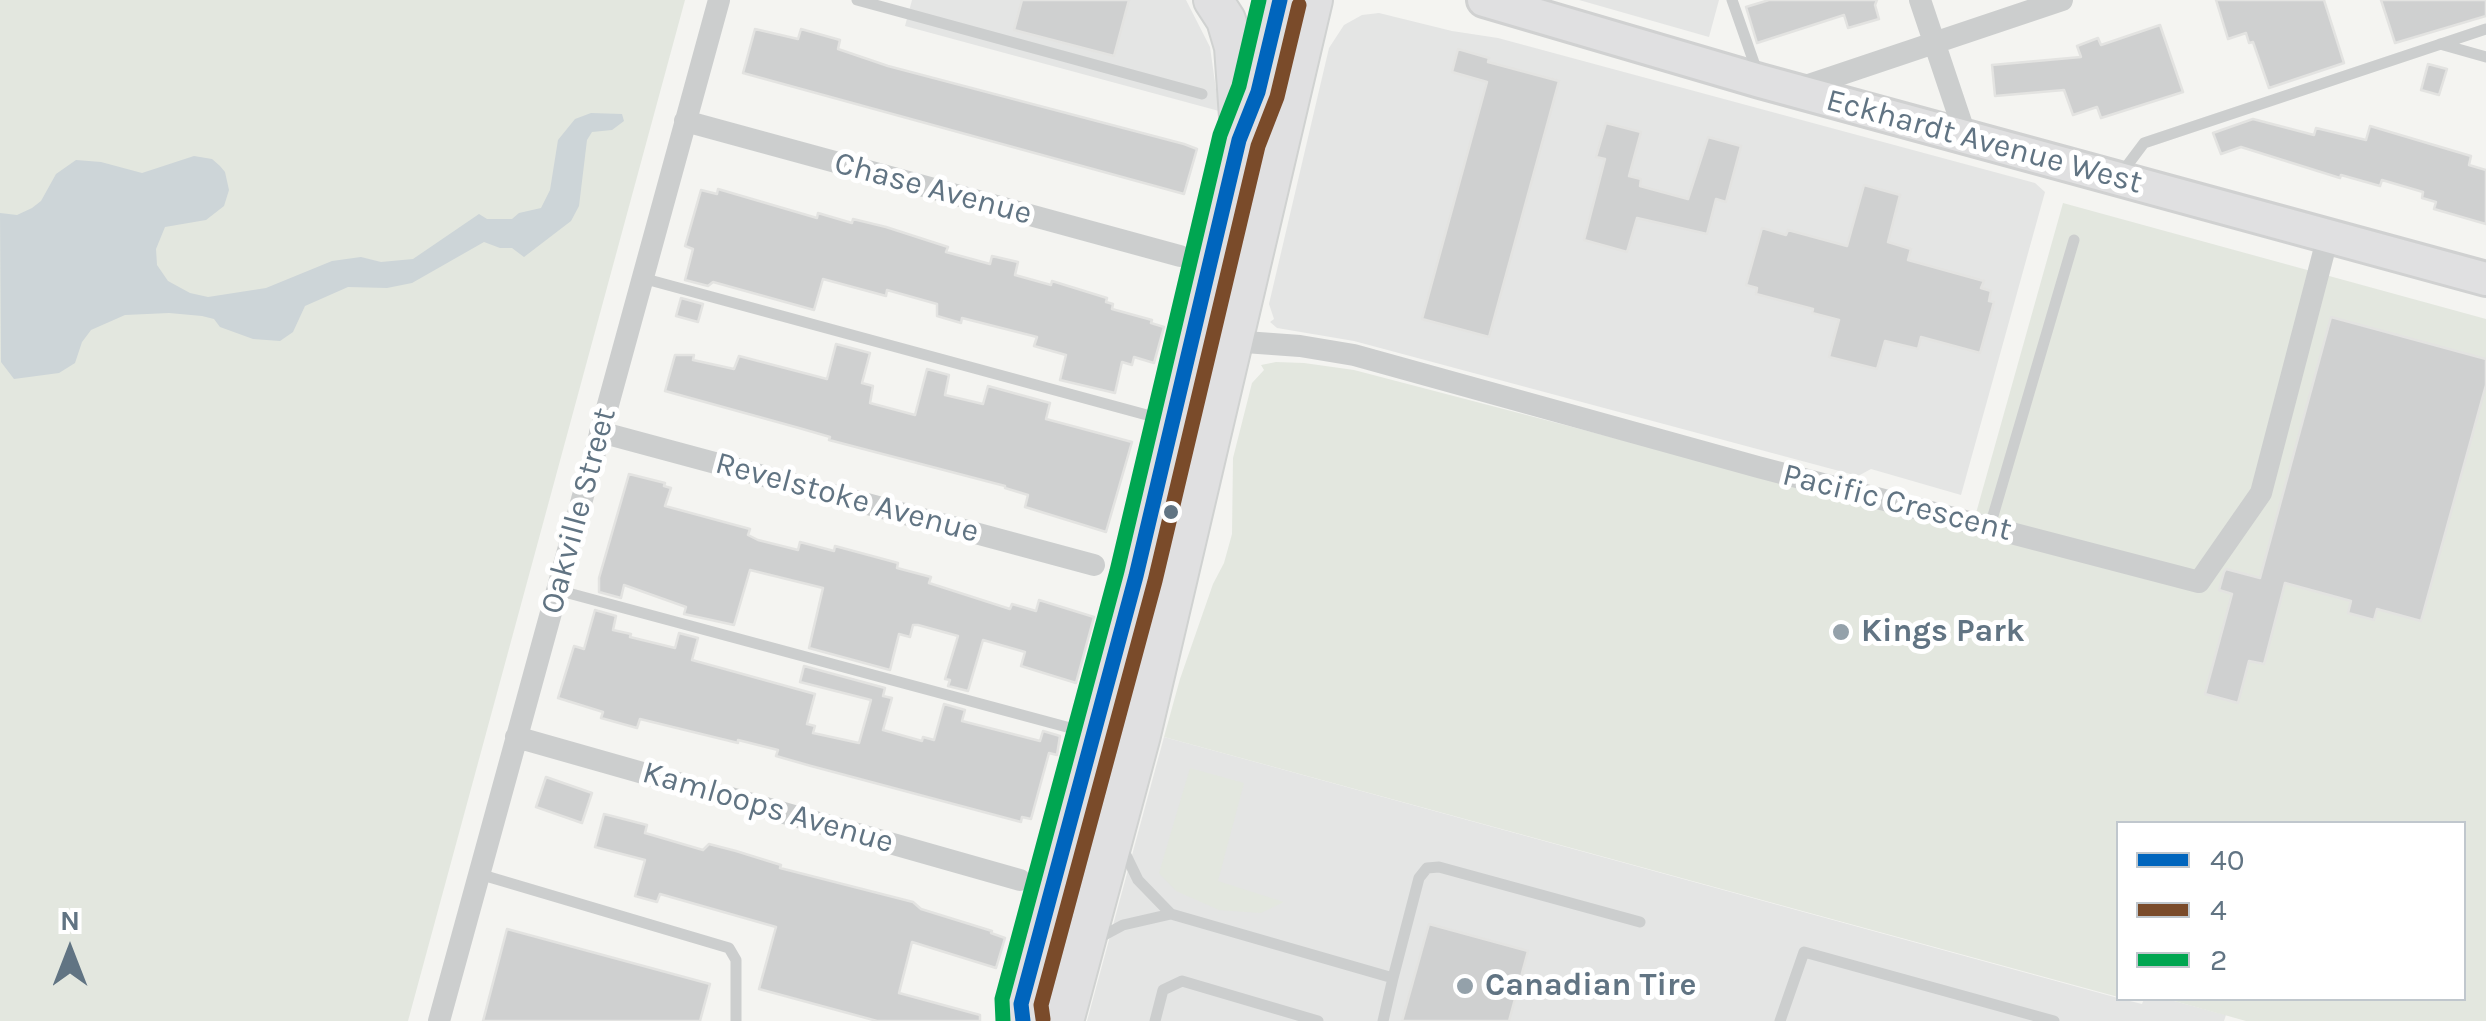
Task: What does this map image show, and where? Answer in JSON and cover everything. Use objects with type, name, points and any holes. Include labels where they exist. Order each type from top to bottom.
[{"type":"highway","points":[[1213,0],[1226,20],[1234,47],[1239,140]]},
{"type":"highway","points":[[1023,1021],[1021,1004],[1094,734],[1239,140],[1258,92],[1280,0]]},
{"type":"highway","points":[[1060,1021],[1066,1014],[1141,735],[1313,0]]},
{"type":"main road","name":"Eckhardt Avenue West","points":[[1484,0],[1760,81],[2486,279]]},
{"type":"street","name":"Oakville Street","points":[[439,1021],[718,0]]},
{"type":"street","points":[[1920,0],[1966,137]]},
{"type":"street","points":[[1794,90],[2062,0]]},
{"type":"street","name":"Chase Avenue","points":[[686,121],[1180,256]]},
{"type":"street","name":"Pacific Crescent","points":[[1231,341],[1354,355],[1758,467],[2200,582],[2261,493],[2328,236]]},
{"type":"street","name":"Revelstoke Avenue","points":[[600,432],[1094,565]]},
{"type":"street","name":"Kamloops Avenue","points":[[516,737],[1020,880]]},
{"type":"lane","points":[[857,0],[1202,94]]},
{"type":"lane","points":[[1732,0],[1760,81]]},
{"type":"lane","points":[[2118,178],[2144,144],[2486,29]]},
{"type":"lane","points":[[2440,44],[2486,57]]},
{"type":"lane","points":[[1990,526],[2074,240]]},
{"type":"lane","points":[[642,278],[1172,422]]},
{"type":"lane","points":[[557,590],[1094,734]]},
{"type":"lane","points":[[1115,831],[1138,880],[1171,914]]},
{"type":"lane","points":[[1382,1021],[1419,878],[1427,868],[1440,866],[1640,922]]},
{"type":"lane","points":[[479,874],[729,948],[736,960],[736,1021]]},
{"type":"lane","points":[[1085,946],[1124,925],[1171,914],[1392,978]]},
{"type":"lane","points":[[1780,1021],[1804,952],[2054,1021]]},
{"type":"lane","points":[[1155,1021],[1164,990],[1182,981],[1318,1021]]},
{"type":"shaded area","points":[[0,0],[685,0],[408,1021],[0,1021]]},
{"type":"shaded area","points":[[912,0],[1186,0],[1210,47],[1219,111],[905,26]]},
{"type":"shaded area","points":[[1579,0],[1719,0],[1709,37]]},
{"type":"shaded area","points":[[1379,13],[1498,38],[2035,183],[2045,192],[1961,495],[1871,469],[1858,476],[1354,341],[1277,328],[1270,322],[1274,319],[1269,304],[1329,48],[1344,25],[1362,15]]},
{"type":"shaded area","points":[[591,113],[622,114],[624,121],[612,130],[592,132],[587,140],[579,206],[571,221],[524,257],[512,248],[484,242],[412,283],[387,288],[348,287],[305,306],[293,332],[280,341],[253,339],[202,316],[125,315],[91,330],[75,363],[59,373],[14,379],[1,362],[0,213],[17,215],[32,208],[41,201],[56,174],[76,160],[142,173],[194,156],[212,159],[220,166],[229,190],[224,206],[206,220],[165,227],[156,249],[157,265],[168,281],[208,297],[266,288],[332,261],[361,257],[381,262],[413,259],[479,214],[487,219],[512,219],[519,213],[541,208],[550,190],[558,140],[575,119]]},
{"type":"shaded area","name":"Kings Park","points":[[2063,203],[2486,319],[2486,1021],[2246,1021],[2174,1001],[2466,1001],[2466,821],[2116,821],[2116,996],[1164,737],[1180,679],[1232,534],[1233,458],[1252,383],[1264,370],[1261,365],[1304,363],[1354,370],[1971,531]]},
{"type":"shaded area","points":[[1164,737],[2116,997],[2116,1001],[2174,1001],[2226,1015],[2224,1021],[1087,1021]]},
{"type":"shaded area","points":[[1190,768],[1244,783],[1218,881],[1284,902],[1261,913],[1219,910],[1176,891],[1159,873]]},
{"type":"building","points":[[1022,0],[1129,0],[1114,56],[1014,30]]},
{"type":"building","points":[[1769,0],[1877,0],[1879,19],[1848,28],[1844,15],[1757,43],[1746,7]]},
{"type":"building","points":[[2216,0],[2324,0],[2344,63],[2269,88],[2253,42],[2249,43],[2246,33],[2228,39]]},
{"type":"building","points":[[2381,0],[2486,0],[2486,16],[2395,43]]},
{"type":"building","points":[[2160,25],[2183,92],[2101,118],[2097,107],[2073,115],[2064,90],[1995,96],[1992,65],[2081,57],[2077,46],[2098,38],[2101,45]]},
{"type":"building","points":[[755,29],[798,39],[801,29],[840,40],[838,49],[888,66],[1197,149],[1184,194],[743,73]]},
{"type":"building","points":[[1458,49],[1489,58],[1488,62],[1559,81],[1489,337],[1422,319],[1487,82],[1452,72]]},
{"type":"building","points":[[2428,64],[2447,69],[2439,95],[2421,90]]},
{"type":"building","points":[[2253,119],[2314,135],[2316,128],[2366,140],[2370,126],[2471,156],[2469,165],[2486,170],[2486,224],[2434,209],[2436,202],[2422,198],[2423,192],[2382,180],[2380,186],[2341,175],[2340,178],[2241,147],[2221,154],[2213,133]]},
{"type":"building","points":[[1606,123],[1641,132],[1629,176],[1641,179],[1640,186],[1688,199],[1708,137],[1741,146],[1726,202],[1716,199],[1707,234],[1637,218],[1627,252],[1584,240],[1605,159],[1596,157]]},
{"type":"building","points":[[1864,185],[1900,195],[1888,242],[1911,249],[1908,260],[1984,281],[1981,288],[1991,291],[1989,301],[1994,302],[1980,353],[1921,337],[1918,349],[1885,341],[1877,369],[1829,357],[1839,320],[1756,294],[1757,288],[1746,285],[1762,228],[1786,235],[1788,230],[1847,246]]},
{"type":"building","points":[[718,189],[817,218],[818,213],[886,227],[948,247],[946,252],[990,264],[992,256],[1018,262],[1015,275],[1051,285],[1052,281],[1107,298],[1112,309],[1164,327],[1154,363],[1134,357],[1132,365],[1122,362],[1115,393],[1060,380],[1066,355],[1034,346],[1037,337],[962,318],[961,323],[937,316],[937,304],[887,290],[886,296],[823,279],[814,310],[713,282],[708,286],[685,280],[693,249],[685,246],[701,190],[717,194]]},
{"type":"building","points":[[681,298],[703,304],[698,322],[676,316]]},
{"type":"building","points":[[2331,317],[2486,359],[2486,385],[2421,621],[2377,609],[2374,620],[2348,613],[2351,601],[2285,583],[2264,664],[2249,661],[2238,703],[2205,694],[2232,594],[2219,590],[2224,572],[2226,569],[2260,578]]},
{"type":"building","points":[[836,344],[870,353],[862,383],[873,386],[870,403],[915,415],[927,369],[949,375],[945,395],[983,404],[988,386],[1050,403],[1046,419],[1132,442],[1106,532],[1025,507],[1028,495],[1005,486],[829,440],[830,437],[665,391],[675,355],[694,355],[693,360],[734,369],[739,356],[827,379]]},
{"type":"building","points":[[629,474],[671,488],[665,506],[750,529],[748,535],[758,540],[798,550],[800,542],[834,551],[835,546],[898,563],[897,568],[931,577],[929,583],[1010,609],[1012,604],[1036,611],[1039,600],[1094,617],[1076,683],[1021,666],[1025,652],[983,640],[968,691],[948,686],[950,680],[945,679],[958,636],[918,625],[913,625],[910,637],[899,634],[890,670],[809,648],[823,588],[750,570],[734,625],[684,614],[686,607],[624,585],[621,598],[599,592],[599,578]]},
{"type":"building","points":[[595,610],[616,616],[613,630],[631,634],[630,637],[675,648],[679,633],[698,638],[692,660],[815,694],[807,724],[815,726],[813,733],[859,743],[871,700],[800,682],[804,666],[885,688],[883,696],[892,698],[883,730],[922,741],[923,737],[934,740],[944,704],[965,710],[962,721],[1040,741],[1043,731],[1060,736],[1057,755],[1049,753],[1031,819],[1022,817],[1021,822],[776,756],[778,750],[738,740],[640,719],[637,728],[601,718],[603,712],[558,698],[574,646],[584,649]]},
{"type":"building","points":[[546,777],[592,793],[582,823],[536,807]]},
{"type":"building","points":[[604,814],[647,825],[645,833],[703,850],[709,844],[781,865],[780,868],[913,902],[921,909],[1005,938],[996,968],[912,942],[899,993],[980,1015],[980,1021],[877,1021],[759,989],[776,927],[660,894],[657,902],[635,896],[645,860],[595,847]]},
{"type":"building","name":"Canadian Tire","points":[[1429,924],[1528,951],[1509,1021],[1402,1021]]},
{"type":"building","points":[[507,929],[710,984],[700,1021],[483,1021]]},
{"type":"transit line","name":"2","points":[[1003,1021],[1002,999],[1117,571],[1220,135],[1239,86],[1259,0]]},
{"type":"transit line","name":"40","points":[[1023,1021],[1021,1004],[1136,576],[1239,140],[1258,92],[1280,0]]},
{"type":"transit line","name":"4","points":[[1043,1019],[1041,1005],[1155,581],[1258,146],[1277,97],[1299,5]]},
{"type":"place","name":"Kings Park","points":[[1841,632]]},
{"type":"place","name":"Canadian Tire","points":[[1465,986]]}]
